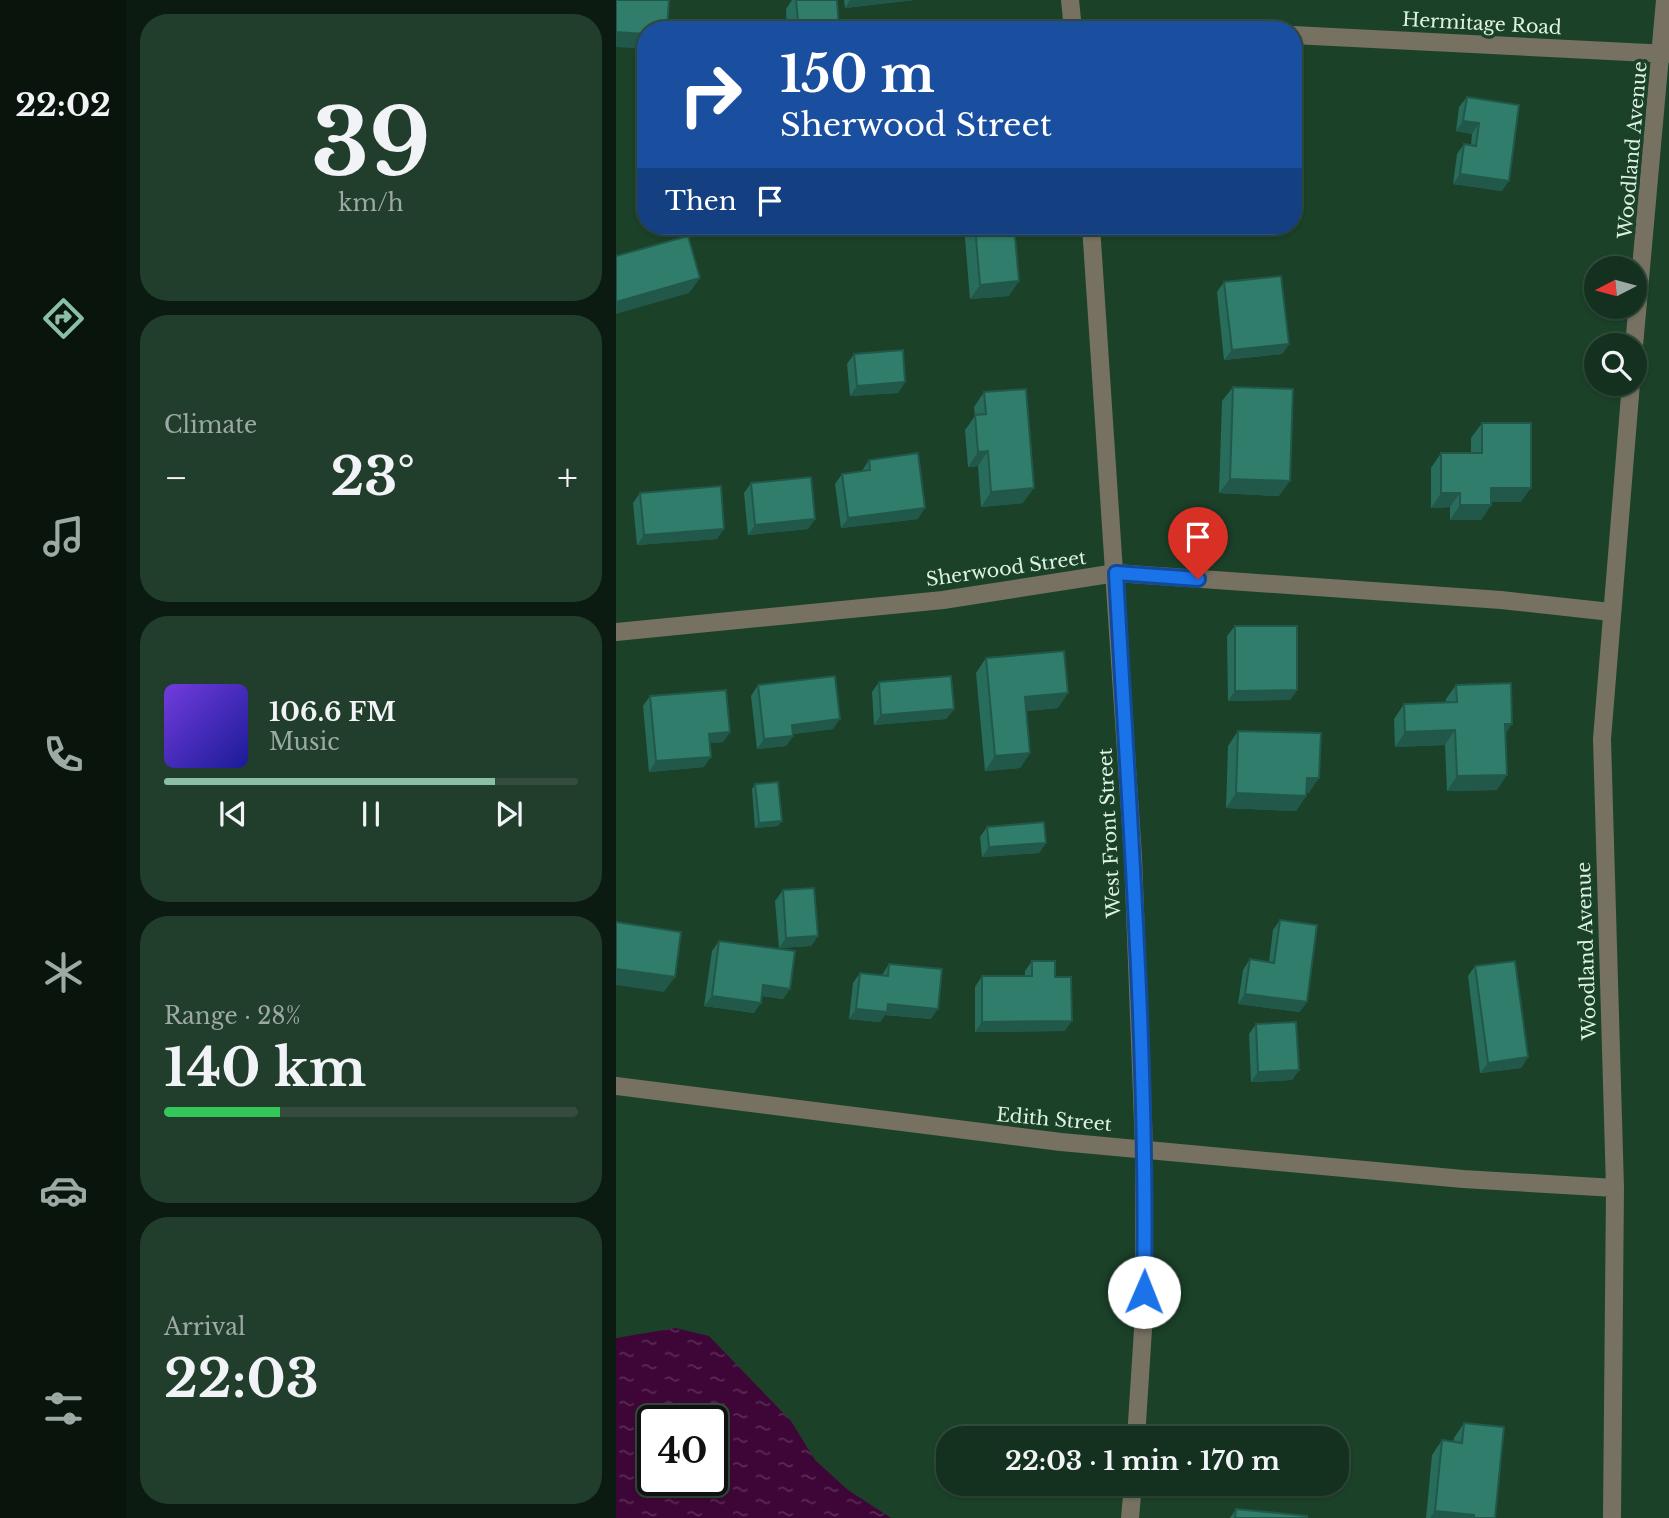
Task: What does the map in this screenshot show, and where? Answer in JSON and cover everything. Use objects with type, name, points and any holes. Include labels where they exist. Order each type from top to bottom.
[{"type":"street","points":[[1070,0],[1072,21]]},
{"type":"street","name":"Woodland Avenue","points":[[1635,333],[1665,53],[1665,0]]},
{"type":"street","name":"Hermitage Road","points":[[1302,36],[1665,53]]},
{"type":"street","name":"West Front Street","points":[[1092,235],[1133,857],[1144,1148],[1144,1314],[1137,1426]]},
{"type":"street","name":"Woodland Avenue","points":[[1612,1518],[1615,1188],[1602,752],[1629,396]]},
{"type":"street","name":"Sherwood Street","points":[[616,632],[943,600],[1116,573],[1501,600],[1611,612]]},
{"type":"street","name":"Edith Street","points":[[616,1086],[855,1119],[1061,1142],[1463,1180],[1615,1188]]},
{"type":"street","points":[[1130,1518],[1132,1496]]},
{"type":"water","points":[[676,1328],[709,1336],[791,1421],[815,1460],[848,1490],[891,1518],[616,1518],[616,1338]]},
{"type":"building","points":[[616,0],[669,0],[668,21],[637,21],[637,33],[616,32]]},
{"type":"building","points":[[796,0],[837,0],[838,21],[798,21]]},
{"type":"building","points":[[1467,97],[1519,105],[1509,181],[1460,174],[1464,144],[1476,146],[1479,123],[1463,121]]},
{"type":"building","points":[[976,235],[1015,235],[1019,281],[980,285]]},
{"type":"building","points":[[688,236],[700,278],[616,302],[616,256]]},
{"type":"building","points":[[1281,276],[1289,344],[1232,350],[1224,282]]},
{"type":"building","points":[[903,350],[905,382],[857,386],[854,354]]},
{"type":"building","points":[[1233,387],[1293,389],[1290,481],[1230,479]]},
{"type":"building","points":[[1026,389],[1034,488],[991,492],[988,451],[978,452],[975,415],[986,414],[984,392]]},
{"type":"building","points":[[1482,423],[1531,423],[1531,488],[1491,488],[1491,505],[1460,505],[1460,493],[1441,493],[1441,453],[1482,453]]},
{"type":"building","points":[[918,453],[925,508],[848,518],[842,474],[870,470],[869,460]]},
{"type":"building","points":[[811,477],[815,519],[755,525],[751,483]]},
{"type":"building","points":[[721,486],[724,529],[644,535],[640,493]]},
{"type":"building","points":[[1235,626],[1297,626],[1297,690],[1235,691]]},
{"type":"building","points":[[1064,651],[1068,693],[1025,697],[1030,753],[995,756],[986,658]]},
{"type":"building","points":[[835,676],[840,719],[792,725],[793,736],[764,739],[758,685]]},
{"type":"building","points":[[951,676],[954,709],[881,715],[879,682]]},
{"type":"building","points":[[1511,683],[1512,724],[1505,724],[1507,775],[1457,776],[1455,730],[1405,732],[1404,704],[1457,702],[1456,685]]},
{"type":"building","points":[[726,690],[730,732],[709,734],[711,757],[656,761],[650,696]]},
{"type":"building","points":[[1238,731],[1321,733],[1319,778],[1307,778],[1306,796],[1236,793]]},
{"type":"building","points":[[778,782],[782,821],[759,823],[755,784]]},
{"type":"building","points":[[1044,822],[1046,843],[989,847],[987,827]]},
{"type":"building","points":[[814,888],[818,936],[786,938],[783,890]]},
{"type":"building","points":[[1280,920],[1317,925],[1307,1002],[1245,994],[1250,959],[1274,963]]},
{"type":"building","points":[[616,922],[681,932],[675,977],[616,969]]},
{"type":"building","points":[[719,941],[795,951],[790,989],[763,985],[761,1003],[712,996]]},
{"type":"building","points":[[1032,961],[1055,961],[1055,977],[1071,977],[1072,1021],[982,1022],[982,976],[1032,976]]},
{"type":"building","points":[[1515,961],[1528,1057],[1488,1063],[1475,966]]},
{"type":"building","points":[[889,964],[942,969],[938,1009],[888,1004],[887,1012],[856,1009],[860,973],[888,976]]},
{"type":"building","points":[[1296,1022],[1299,1070],[1258,1072],[1256,1024]]},
{"type":"building","points":[[1464,1423],[1504,1427],[1495,1518],[1474,1518],[1474,1515],[1435,1511],[1442,1440],[1462,1443]]},
{"type":"building","points":[[1236,1509],[1307,1516],[1307,1518],[1235,1518]]},
{"type":"route","points":[[1144,1292],[1143,1122],[1133,857],[1116,573],[1198,579]]}]
